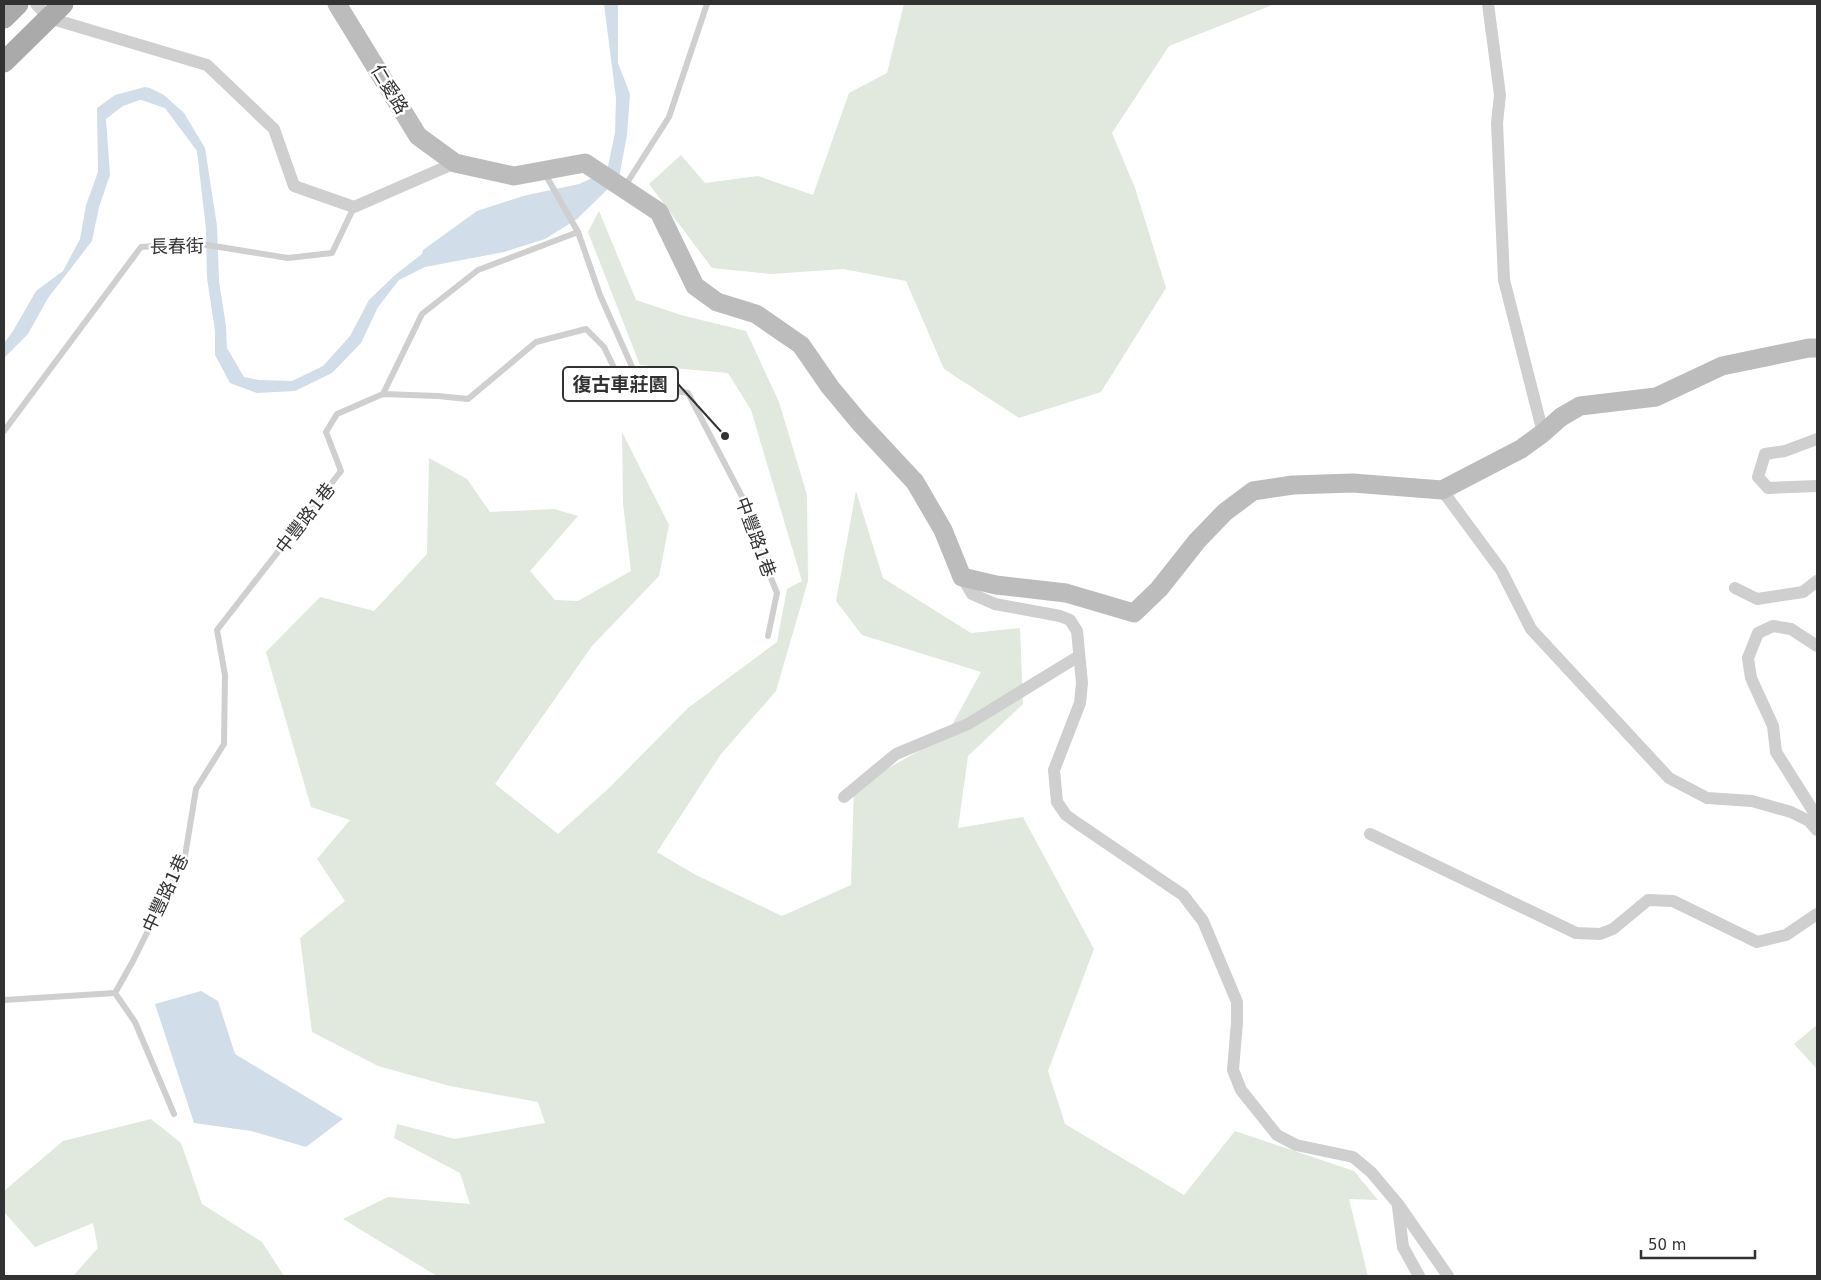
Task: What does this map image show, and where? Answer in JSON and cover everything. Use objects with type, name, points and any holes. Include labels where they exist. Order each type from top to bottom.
[{"type":"main road","points":[[4,18],[18,4]]},
{"type":"main road","points":[[5,59],[49,8]]},
{"type":"street","name":"仁愛路","points":[[337,4],[418,136],[455,163]]},
{"type":"street","points":[[1488,4],[1500,95],[1497,122],[1504,280],[1543,433]]},
{"type":"street","points":[[49,8],[207,65],[274,129],[294,186],[354,207],[455,163],[514,176],[585,162],[659,212],[696,286],[716,302],[756,314],[801,345],[830,387],[860,423],[915,482],[943,530],[962,577],[972,594],[995,604],[1060,616],[1070,620],[1077,631],[1082,683],[1080,703],[1054,770],[1057,802],[1066,815],[1183,895],[1203,921],[1237,1002],[1233,1070],[1241,1090],[1277,1135],[1296,1145],[1353,1157],[1371,1172],[1398,1204],[1448,1276]]},
{"type":"street","points":[[962,577],[996,585],[1066,593],[1134,613],[1159,589],[1197,541],[1225,512],[1253,492],[1293,484],[1353,483],[1442,490],[1521,449],[1561,417],[1580,406],[1656,397],[1722,366],[1817,348]]},
{"type":"street","points":[[1817,439],[1785,451],[1766,454],[1758,477],[1768,488],[1817,486]]},
{"type":"street","points":[[1442,490],[1501,570],[1531,629],[1669,778],[1707,798],[1752,801],[1791,812],[1810,822],[1817,830]]},
{"type":"street","points":[[1735,588],[1757,599],[1803,592],[1817,581]]},
{"type":"street","points":[[1817,646],[1792,629],[1773,626],[1758,633],[1748,658],[1751,678],[1764,702],[1773,726],[1776,752],[1817,817]]},
{"type":"street","points":[[844,797],[896,754],[968,724],[1080,656]]},
{"type":"street","points":[[1370,834],[1576,933],[1600,934],[1612,929],[1648,900],[1673,902],[1757,942],[1786,935],[1817,914]]},
{"type":"street","points":[[1398,1204],[1403,1247],[1420,1276]]},
{"type":"lane","points":[[624,188],[669,117],[707,4]]},
{"type":"lane","points":[[543,170],[578,232],[600,295],[633,369],[620,380]]},
{"type":"lane","name":"長春街","points":[[4,431],[141,247],[195,243],[288,258],[332,253],[354,207]]},
{"type":"lane","points":[[383,394],[422,314],[478,270],[578,232]]},
{"type":"lane","name":"中豐路1巷","points":[[115,993],[185,856],[196,789],[224,744],[225,675],[217,630],[341,471],[326,432],[337,414],[383,394],[468,398],[536,342],[586,329],[604,346],[620,380],[688,393],[750,512],[759,548],[777,593],[768,636]]},
{"type":"lane","points":[[4,1000],[115,993],[135,1022],[174,1114]]},
{"type":"shaded area","points":[[604,4],[618,4],[618,63],[630,94],[627,135],[619,178],[577,219],[545,239],[504,252],[425,267],[399,280],[378,307],[361,343],[332,373],[295,391],[257,393],[230,383],[215,355],[215,331],[207,278],[206,229],[197,151],[162,104],[148,97],[123,106],[106,119],[110,175],[99,207],[92,241],[48,298],[28,334],[4,358],[4,343],[36,291],[63,271],[80,239],[86,205],[98,172],[97,108],[115,95],[145,87],[150,88],[164,95],[184,113],[205,148],[217,226],[219,281],[226,326],[227,348],[244,377],[259,380],[292,381],[323,366],[350,336],[369,300],[395,275],[422,254],[423,250],[477,211],[523,196],[579,184],[607,171],[615,133],[616,98]]},
{"type":"shaded area","points":[[904,4],[1275,4],[1169,46],[1112,133],[1135,188],[1166,288],[1101,392],[1019,418],[944,369],[906,281],[843,269],[771,274],[712,268],[649,184],[681,155],[705,183],[758,176],[813,195],[849,93],[887,73]]},
{"type":"shaded area","points":[[599,211],[636,300],[681,315],[746,331],[779,402],[807,495],[808,581],[776,691],[721,754],[657,852],[694,874],[782,916],[851,885],[854,787],[946,736],[981,672],[862,635],[836,601],[856,491],[883,578],[971,633],[1020,628],[1023,704],[968,756],[958,828],[1023,817],[1094,949],[1048,1071],[1065,1124],[1184,1195],[1235,1131],[1354,1171],[1378,1200],[1349,1199],[1368,1276],[437,1276],[343,1219],[388,1197],[470,1204],[460,1173],[394,1138],[397,1124],[455,1139],[545,1123],[538,1102],[450,1086],[378,1066],[312,1032],[300,938],[345,901],[317,859],[350,820],[311,807],[266,652],[320,597],[374,611],[427,554],[429,458],[467,479],[490,512],[554,509],[578,516],[530,571],[555,600],[578,601],[631,571],[623,503],[622,432],[669,525],[659,576],[592,646],[495,784],[558,834],[609,788],[688,708],[777,642],[787,589],[802,581],[751,410],[728,373],[640,365],[588,232]]},
{"type":"shaded area","points":[[201,991],[218,1001],[235,1054],[343,1119],[306,1147],[251,1131],[194,1123],[155,1004]]},
{"type":"shaded area","points":[[1817,1025],[1817,1069],[1794,1044]]},
{"type":"shaded area","points":[[151,1119],[181,1143],[202,1204],[262,1242],[284,1276],[73,1276],[98,1248],[93,1223],[35,1247],[4,1212],[4,1191],[63,1141]]},
{"type":"waterway","points":[[140,97],[166,106]]},
{"type":"place","name":"復古車莊園","points":[[725,436]]}]
